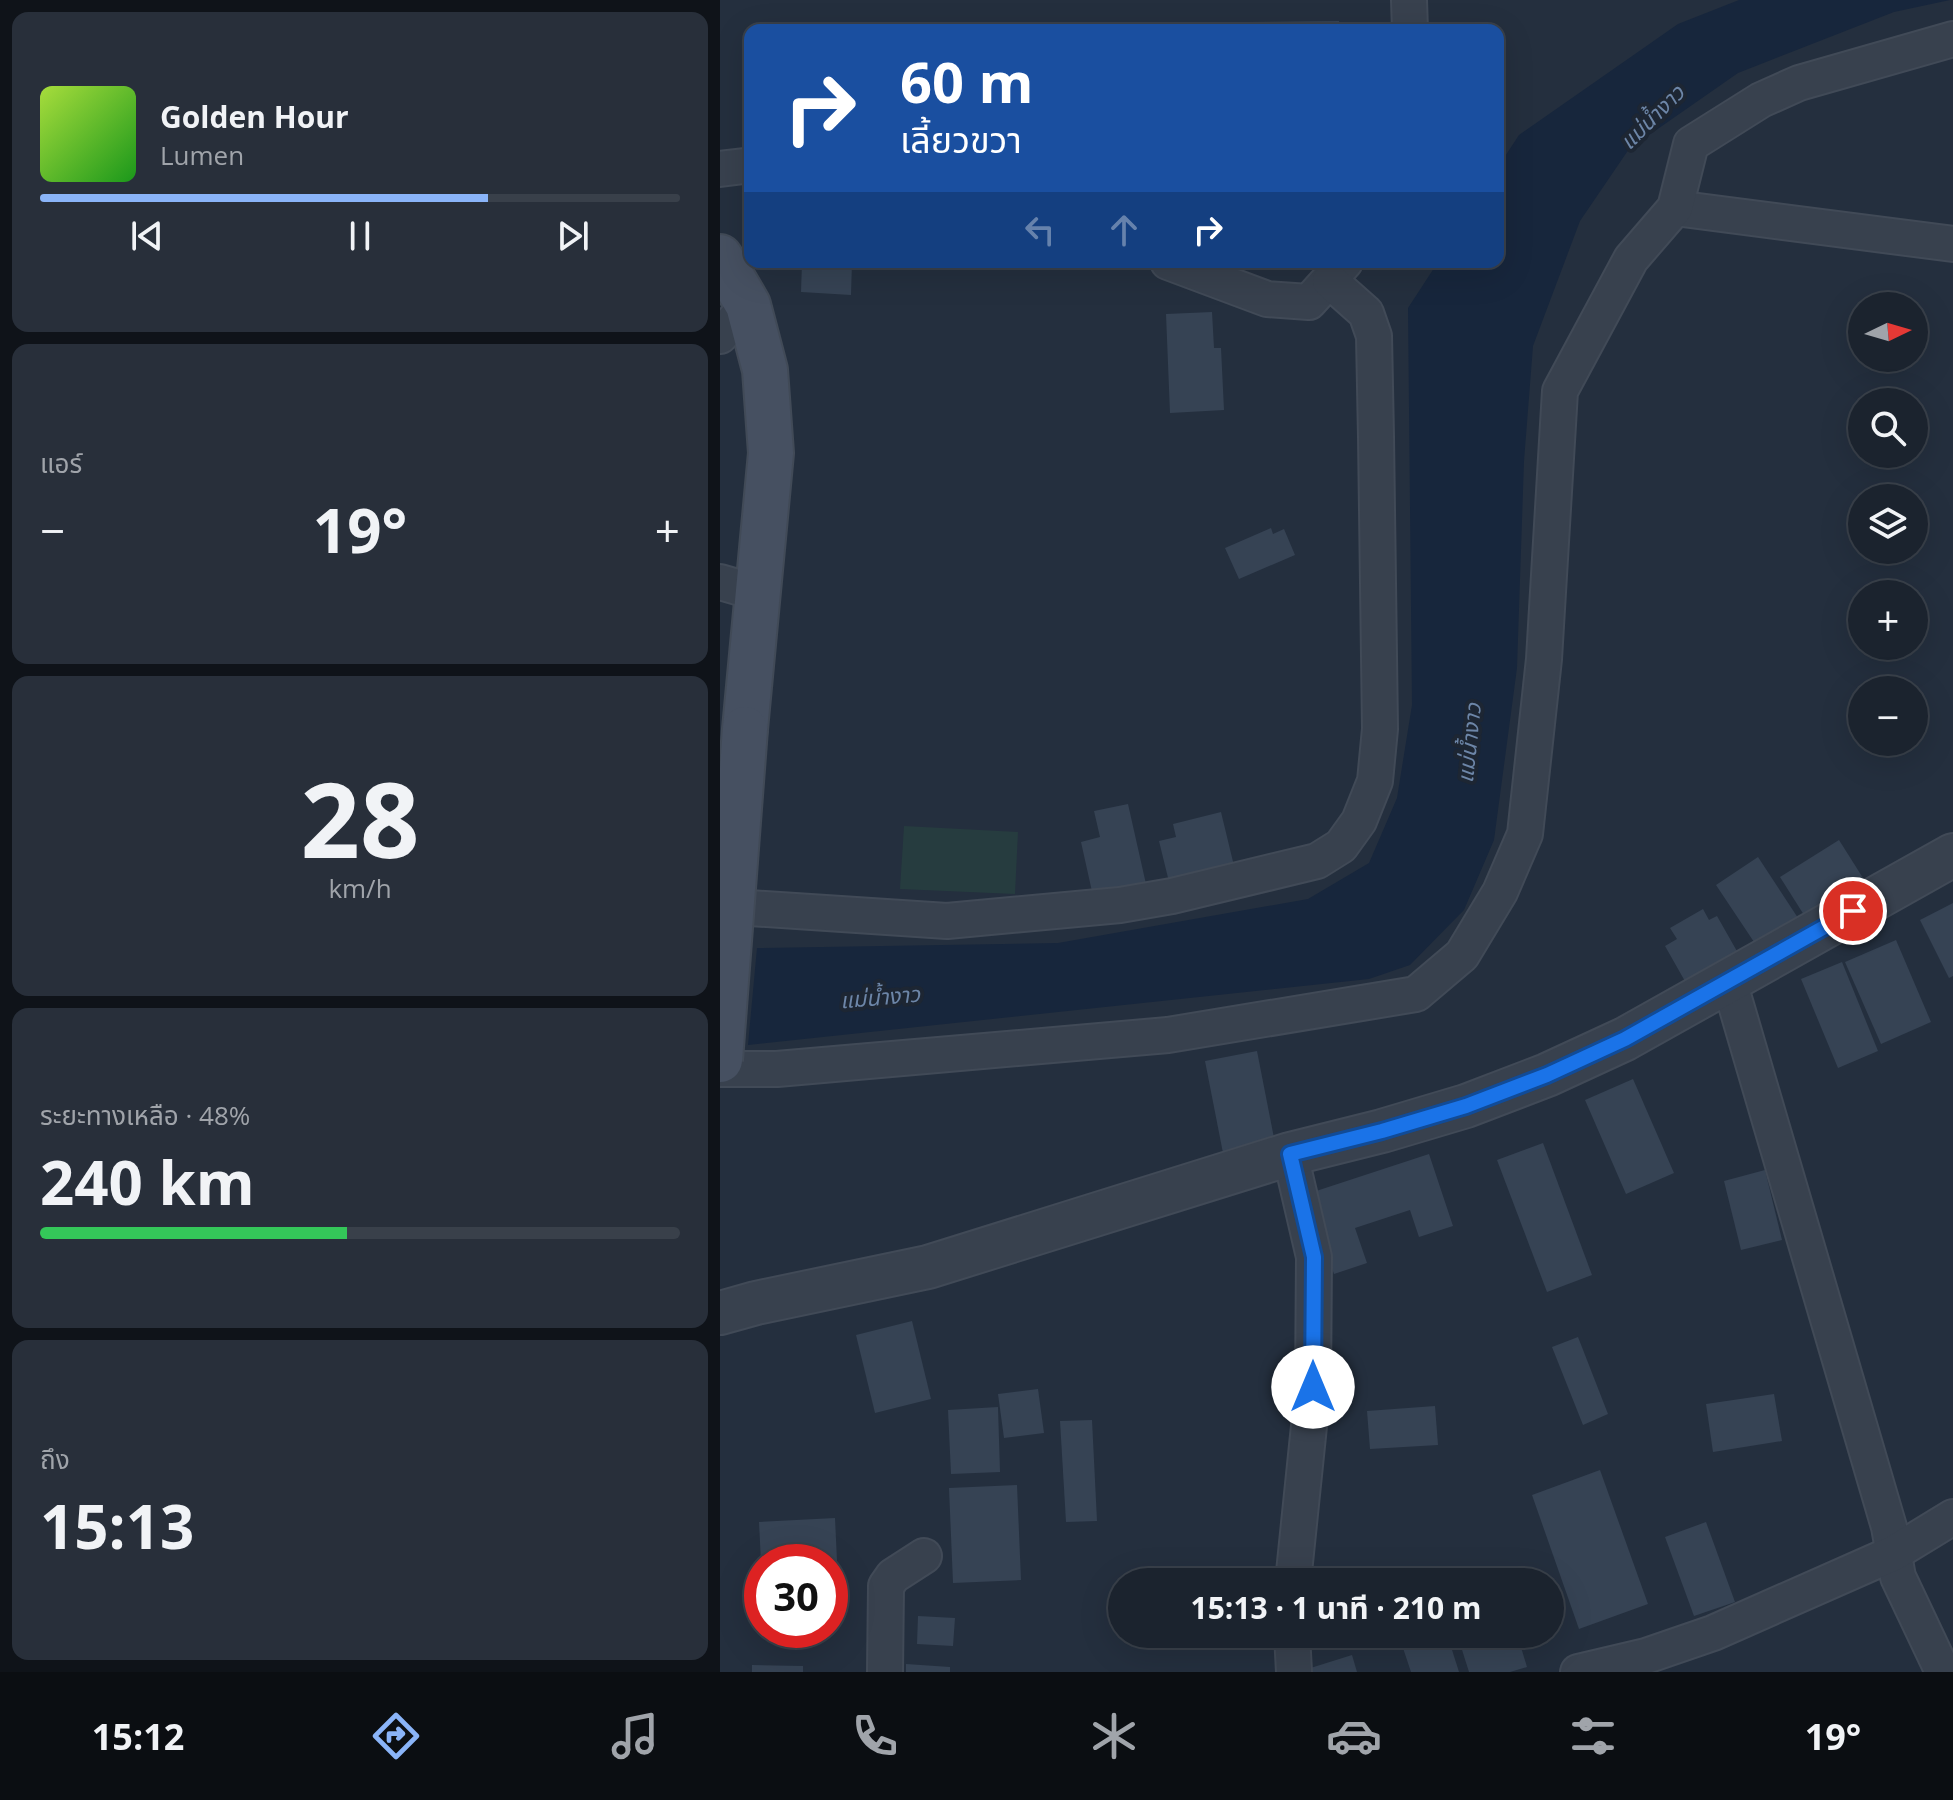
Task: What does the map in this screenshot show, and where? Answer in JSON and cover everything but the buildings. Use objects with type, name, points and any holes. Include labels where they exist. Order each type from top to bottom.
[{"type":"main road","points":[[720,257],[734,320],[765,370],[771,453],[739,588],[745,729],[720,1060]]},
{"type":"street","points":[[1409,0],[1410,24]]},
{"type":"street","points":[[720,1069],[777,1069],[1168,1035],[1416,994],[1462,955],[1500,892],[1525,834],[1544,659],[1560,391],[1631,259],[1675,208],[1691,144],[1761,100],[1799,83],[1953,39]]},
{"type":"street","points":[[720,169],[744,166]]},
{"type":"street","points":[[1675,208],[1953,244]]},
{"type":"street","points":[[720,902],[750,908],[947,921],[1120,905],[1172,896],[1317,861],[1341,846],[1359,821],[1375,781],[1380,729],[1374,336],[1366,313],[1337,271],[1309,302],[1267,299],[1184,268]]},
{"type":"street","points":[[720,1313],[928,1267],[1290,1154],[1466,1106],[1547,1075],[1625,1039],[1953,855]]},
{"type":"street","points":[[1729,981],[1889,1527],[1898,1577],[1943,1672]]},
{"type":"street","points":[[1290,1154],[1314,1257],[1313,1387],[1294,1568]]},
{"type":"street","points":[[1578,1672],[1646,1656],[1713,1633],[1894,1553],[1953,1517]]},
{"type":"street","points":[[885,1672],[886,1586],[893,1576],[924,1556]]},
{"type":"street","points":[[1293,1648],[1294,1672]]},
{"type":"green space","points":[[904,826],[1018,832],[1015,894],[900,889]]},
{"type":"water","name":"แม่น้ำงาว","points":[[1739,0],[1950,0],[1894,12],[1738,73],[1629,149],[1580,221],[1533,346],[1524,461],[1517,668],[1494,840],[1464,910],[1410,965],[1369,979],[748,1045],[757,948],[1058,943],[1308,899],[1369,863],[1397,798],[1412,705],[1408,308],[1434,268],[1504,268],[1504,158],[1519,135],[1678,24]]},
{"type":"route","points":[[1313,1387],[1314,1257],[1290,1154],[1466,1106],[1547,1075],[1625,1039],[1853,911]]}]
